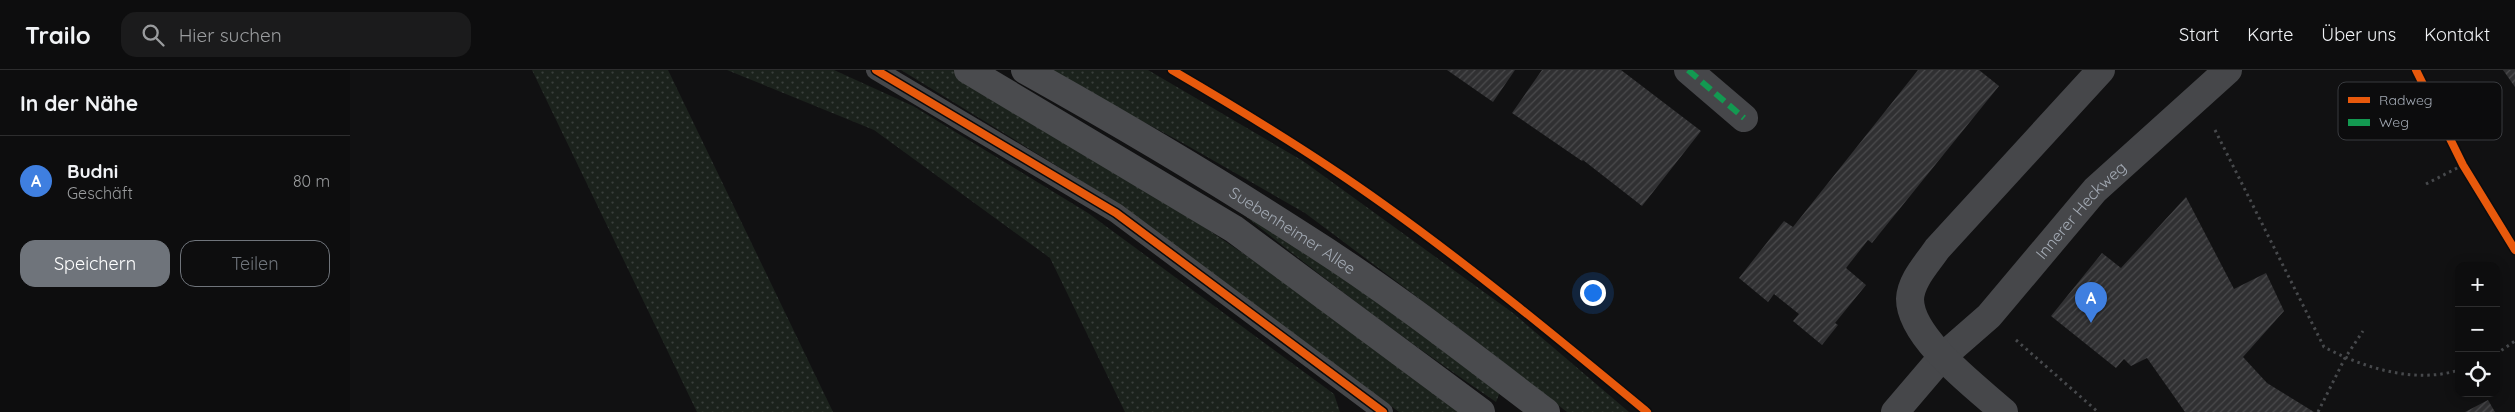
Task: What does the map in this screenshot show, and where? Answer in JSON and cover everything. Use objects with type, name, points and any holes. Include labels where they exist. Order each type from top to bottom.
[{"type":"main road","name":"Suebenheimer Allee","points":[[968,70],[1234,229],[1482,412]]},
{"type":"main road","name":"Suebenheimer Allee","points":[[1025,70],[1131,130],[1306,238],[1449,338],[1546,412]]},
{"type":"street","points":[[1688,70],[1744,118]]},
{"type":"street","points":[[2004,412],[1942,357],[1914,318],[1910,298],[1915,279],[1937,249],[2101,70]]},
{"type":"street","name":"Innerer Heckweg","points":[[1895,412],[1942,357],[1989,316],[2095,190],[2228,70]]},
{"type":"lane","points":[[876,70],[1116,213],[1383,412]]},
{"type":"path","points":[[2416,70],[2422,82]]},
{"type":"path","points":[[2194,102],[2217,132],[2324,347],[2345,358],[2397,374],[2445,374],[2455,371]]},
{"type":"path","points":[[2451,140],[2463,165],[2515,250]]},
{"type":"path","points":[[2426,184],[2463,165]]},
{"type":"path","points":[[1989,316],[2098,412]]},
{"type":"path","points":[[2318,412],[2345,358],[2363,331]]},
{"type":"path","points":[[2499,352],[2515,341]]},
{"type":"shaded area","points":[[532,70],[668,70],[833,412],[697,412]]},
{"type":"shaded area","points":[[727,70],[834,70],[913,106],[1088,213],[1334,394],[1340,412],[1125,412],[1050,258],[874,130]]},
{"type":"shaded area","points":[[901,70],[954,70],[1069,136],[1342,320],[1462,412],[1399,412],[1111,199]]},
{"type":"shaded area","points":[[1047,70],[1148,70],[1303,161],[1513,313],[1629,412],[1567,412],[1480,344],[1305,213],[1181,142]]},
{"type":"shaded area","points":[[1213,190],[1301,245],[1500,392],[1496,402],[1424,352],[1353,299]]},
{"type":"building","points":[[1447,70],[1515,70],[1493,102]]},
{"type":"building","points":[[1542,70],[1621,70],[1701,131],[1642,206],[1583,160],[1512,113]]},
{"type":"building","points":[[1918,70],[1979,70],[1999,86],[1872,243],[1868,240],[1846,268],[1866,285],[1835,323],[1838,325],[1822,345],[1793,321],[1799,314],[1774,294],[1768,302],[1739,278],[1784,221],[1793,227]]},
{"type":"building","points":[[2503,70],[2515,70],[2515,87]]},
{"type":"building","points":[[2186,197],[2234,289],[2266,273],[2284,311],[2243,357],[2267,383],[2314,412],[2185,412],[2147,358],[2131,366],[2124,359],[2116,368],[2051,316],[2102,253],[2121,268]]},
{"type":"building","points":[[2488,400],[2495,412],[2465,412]]},
{"type":"marked path","points":[[1688,70],[1744,118]]},
{"type":"cycle path","points":[[876,70],[1116,213],[1383,412]]},
{"type":"cycle path","points":[[1172,70],[1279,134],[1383,204],[1484,280],[1647,412]]},
{"type":"cycle path","points":[[2416,70],[2422,82]]},
{"type":"cycle path","points":[[2451,140],[2463,165],[2515,250]]},
{"type":"place","name":"Budni","points":[[2091,323]]}]
